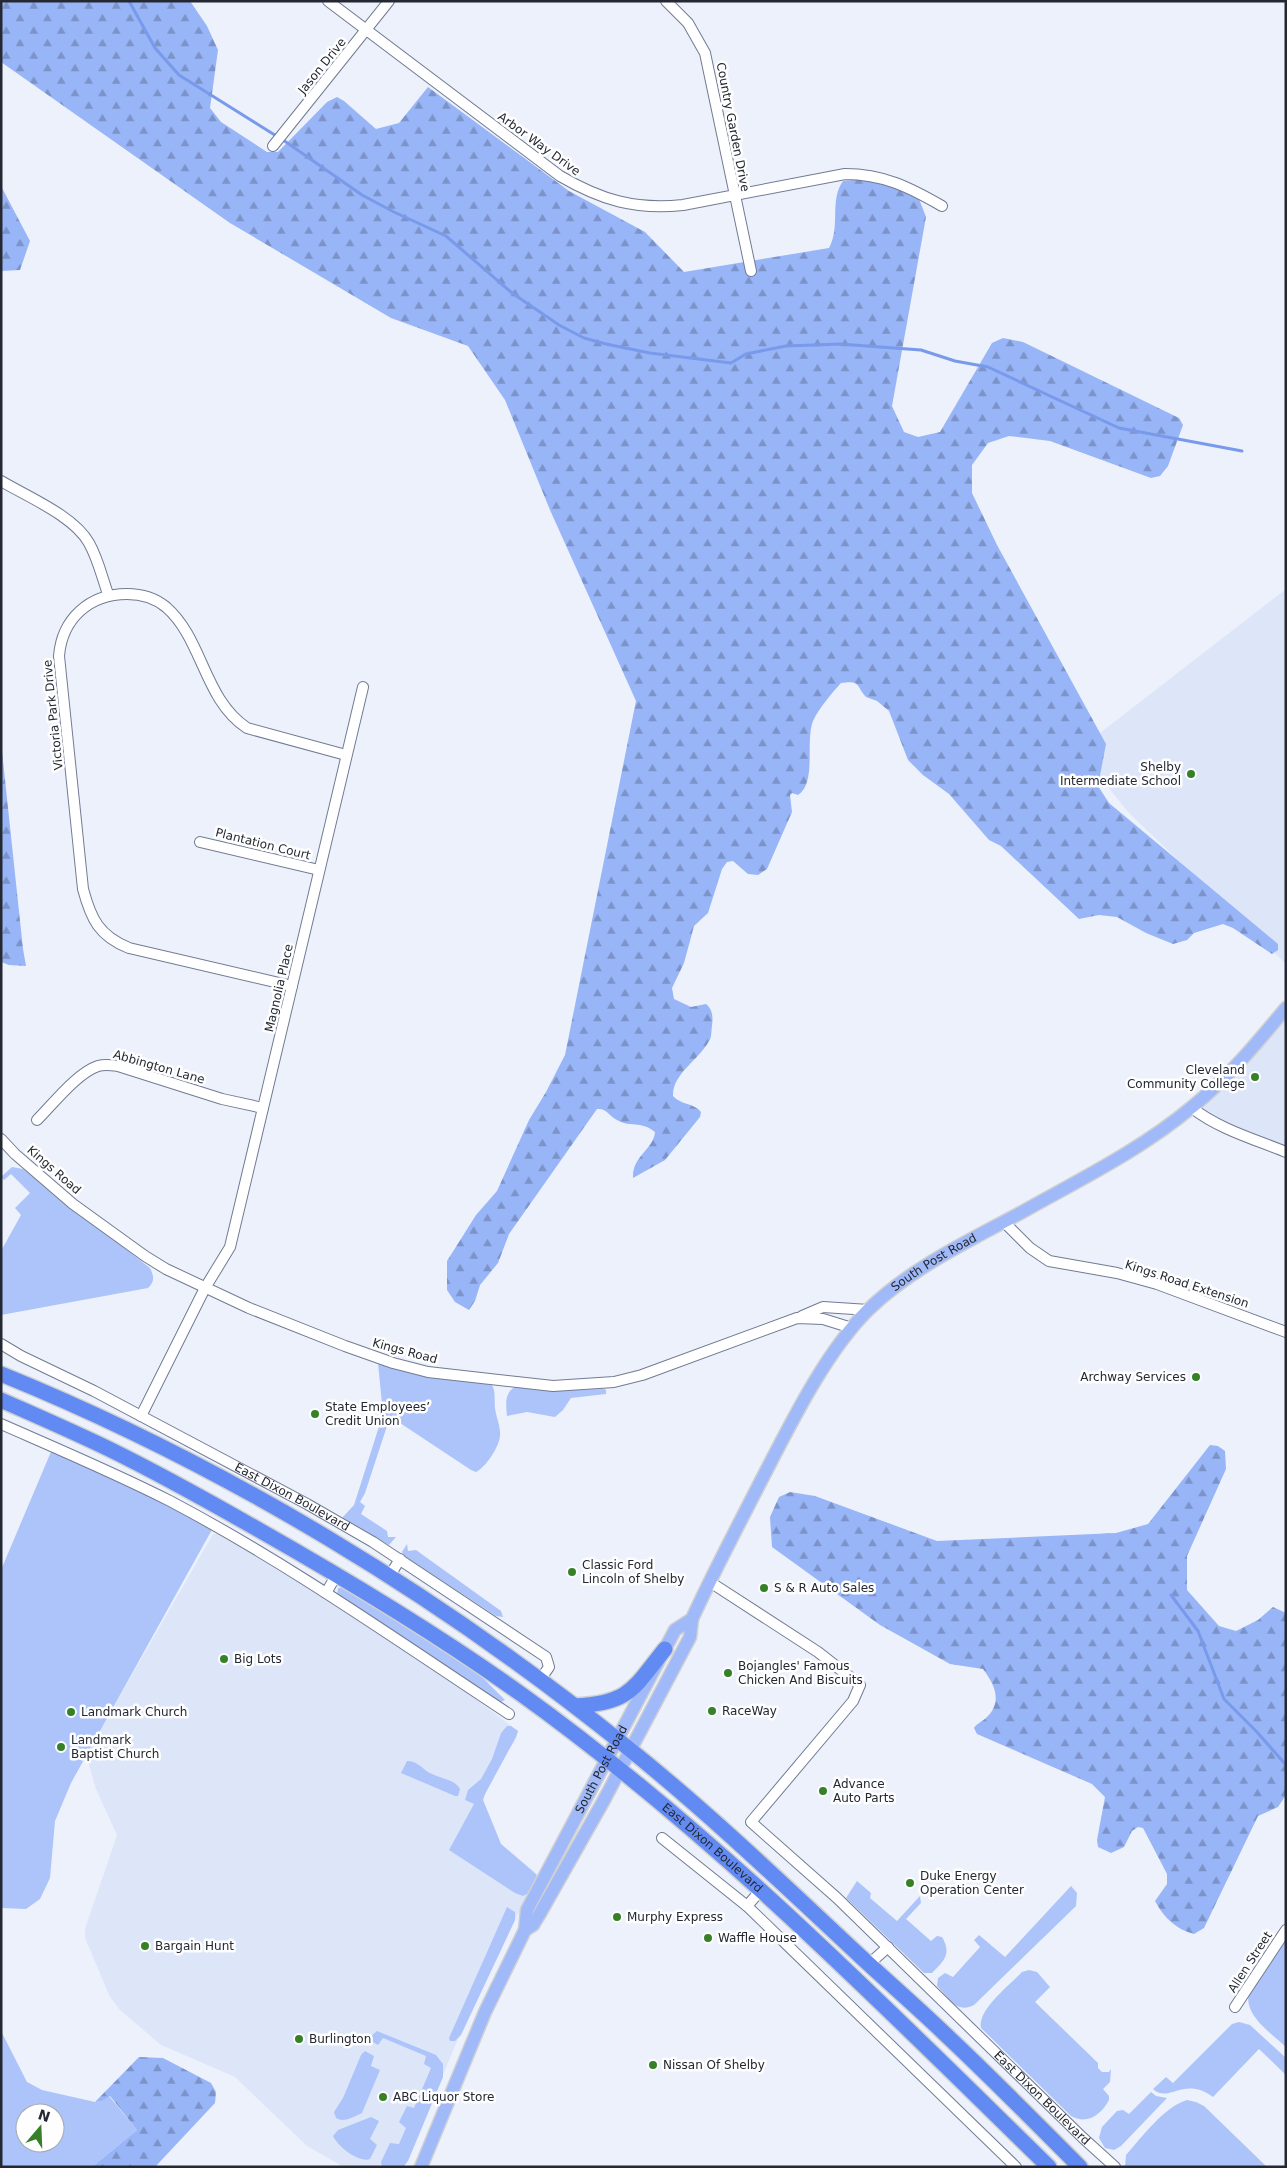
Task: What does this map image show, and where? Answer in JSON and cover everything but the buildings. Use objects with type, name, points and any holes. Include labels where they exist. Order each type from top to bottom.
[{"type":"highway","name":"East Dixon Boulevard","points":[[1,1374],[103,1418],[277,1508],[435,1606],[540,1680],[631,1750],[767,1869],[947,2036],[1080,2167]]},
{"type":"highway","name":"East Dixon Boulevard","points":[[1,1400],[108,1448],[186,1489],[337,1574],[472,1660],[523,1695],[698,1834],[761,1890],[1049,2167]]},
{"type":"highway","points":[[575,1706],[605,1704],[625,1696],[636,1686],[665,1649]]},
{"type":"main road","name":"South Post Road","points":[[525,1930],[533,1924],[539,1915],[620,1771],[690,1638],[692,1618],[804,1402],[852,1328],[889,1292],[923,1268],[1120,1156],[1192,1108],[1236,1065],[1286,1008]]},
{"type":"main road","name":"South Post Road","points":[[420,2167],[482,2020],[525,1930],[527,1910],[675,1630],[692,1618]]},
{"type":"street","name":"Arbor Way Drive","points":[[328,1],[560,176],[585,190],[616,202],[662,207],[845,174],[862,174],[878,176],[896,182],[915,190],[942,206]]},
{"type":"street","name":"Jason Drive","points":[[273,146],[389,1]]},
{"type":"street","name":"Country Garden Drive","points":[[666,1],[688,23],[705,53],[751,271]]},
{"type":"street","points":[[1,481],[60,516],[80,531],[89,543],[108,594]]},
{"type":"street","name":"Victoria Park Drive","points":[[292,986],[129,948],[114,942],[92,918],[83,889],[59,656],[60,642],[67,626],[77,613],[97,599],[108,594],[135,594],[149,598],[164,605],[183,627],[223,705],[236,720],[248,728],[346,755]]},
{"type":"street","name":"Magnolia Place","points":[[141,1416],[205,1288],[230,1247],[363,687]]},
{"type":"street","name":"Plantation Court","points":[[200,842],[319,870]]},
{"type":"street","name":"Abbington Lane","points":[[36,1120],[81,1076],[97,1066],[106,1064],[118,1066],[222,1099],[264,1108]]},
{"type":"street","points":[[1192,1108],[1204,1118],[1286,1152]]},
{"type":"street","name":"Kings Road","points":[[1,1139],[43,1178],[120,1238],[166,1269],[293,1326],[393,1363],[428,1372],[553,1386],[614,1382],[642,1375],[797,1318],[823,1319],[852,1328]]},
{"type":"street","name":"Kings Road Extension","points":[[1004,1222],[1030,1248],[1049,1261],[1117,1273],[1158,1284],[1286,1332]]},
{"type":"street","points":[[797,1318],[823,1307],[869,1310]]},
{"type":"street","name":"East Dixon Boulevard","points":[[1,1344],[21,1356],[94,1390],[307,1504],[400,1559],[546,1657],[549,1667],[540,1680]]},
{"type":"street","points":[[1,1424],[170,1501],[271,1558],[509,1714]]},
{"type":"street","points":[[388,1577],[400,1559]]},
{"type":"street","points":[[326,1594],[337,1574]]},
{"type":"street","name":"East Dixon Boulevard","points":[[710,1582],[818,1652],[860,1685],[853,1700],[751,1822],[837,1898],[1082,2138],[1115,2167]]},
{"type":"street","name":"East Dixon Boulevard","points":[[662,1838],[747,1906],[1016,2167]]},
{"type":"street","points":[[747,1906],[761,1890]]},
{"type":"street","name":"Allen Street","points":[[1235,2007],[1286,1930]]},
{"type":"street","points":[[868,1964],[888,1947]]},
{"type":"shaded area","name":"Shelby Intermediate School","points":[[1286,589],[1286,964],[1129,813],[1078,750]]},
{"type":"shaded area","name":"Cleveland Community College","points":[[1286,1008],[1286,1152],[1192,1108]]},
{"type":"shaded area","points":[[12,1167],[23,1169],[150,1268],[153,1278],[148,1288],[1,1315],[1,1251],[21,1215],[15,1208],[30,1193],[11,1174],[4,1180],[1,1177]]},
{"type":"shaded area","points":[[378,1363],[396,1369],[492,1385],[500,1433],[497,1446],[491,1456],[484,1466],[476,1472],[394,1419],[387,1418],[387,1426],[365,1493],[360,1502],[365,1506],[361,1514],[387,1531],[388,1537],[396,1537],[389,1545],[342,1518],[354,1505],[383,1414]]},
{"type":"shaded area","points":[[515,1387],[564,1390],[604,1389],[606,1394],[571,1398],[563,1410],[555,1417],[527,1412],[507,1416],[507,1396]]},
{"type":"shaded area","points":[[53,1447],[214,1526],[71,1783],[55,1821],[50,1878],[40,1899],[26,1909],[1,1908],[1,1570]]},
{"type":"shaded area","points":[[213,1534],[220,1534],[298,1581],[454,1683],[518,1731],[514,1743],[508,1749],[483,1800],[501,1844],[535,1872],[537,1878],[458,2039],[404,2167],[344,2167],[307,2146],[235,2077],[161,2045],[120,2010],[110,1997],[85,1938],[85,1929],[117,1835],[96,1789],[88,1762],[91,1746]]},
{"type":"shaded area","points":[[407,1544],[408,1551],[416,1550],[501,1611],[503,1617],[496,1616],[404,1556],[402,1552]]},
{"type":"shaded area","points":[[338,1588],[347,1588],[474,1669],[505,1700],[501,1702],[496,1701],[337,1595]]},
{"type":"shaded area","points":[[507,1726],[511,1726],[518,1731],[483,1800],[501,1844],[537,1875],[529,1893],[523,1896],[515,1893],[449,1850],[474,1804],[465,1800],[468,1790],[481,1779],[492,1759],[501,1733]]},
{"type":"shaded area","points":[[407,1761],[414,1762],[432,1774],[455,1783],[460,1789],[458,1796],[401,1773]]},
{"type":"shaded area","points":[[857,1881],[871,1893],[870,1898],[897,1921],[920,1896],[921,1903],[906,1919],[931,1941],[937,1936],[942,1937],[946,1948],[943,1961],[932,1973],[924,1973],[846,1898]]},
{"type":"shaded area","points":[[1071,1886],[1077,1893],[1076,1906],[974,2005],[962,2008],[958,2006],[949,2000],[937,1986],[938,1978],[945,1973],[953,1977],[980,1947],[974,1940],[979,1935],[1005,1957]]},
{"type":"shaded area","points":[[507,1907],[515,1912],[515,1920],[461,2035],[455,2041],[450,2041],[449,2038]]},
{"type":"shaded area","points":[[1286,1936],[1286,2047],[1266,2030],[1254,2016],[1248,2001],[1249,1993]]},
{"type":"shaded area","points":[[1029,1970],[1037,1972],[1050,1987],[1035,2002],[1098,2063],[1098,2068],[1102,2072],[1109,2072],[1111,2069],[1110,2082],[1103,2089],[1109,2096],[1109,2100],[1102,2110],[1093,2117],[1077,2119],[1071,2116],[981,2028],[981,2021],[989,2006],[1022,1972]]},
{"type":"shaded area","points":[[1239,2022],[1250,2025],[1286,2058],[1286,2075],[1259,2049],[1213,2097],[1203,2091],[1194,2089],[1159,2093],[1153,2089],[1166,2077],[1173,2083],[1232,2024]]},
{"type":"shaded area","points":[[1,2031],[27,2082],[42,2090],[95,2102],[102,2101],[109,2096],[137,2130],[92,2167],[1,2167]]},
{"type":"shaded area","points":[[377,2031],[436,2055],[443,2064],[443,2077],[408,2161],[403,2167],[382,2167],[381,2162],[390,2143],[399,2144],[406,2128],[399,2122],[407,2106],[414,2108],[431,2068],[424,2064],[426,2056],[383,2038],[378,2045],[371,2041],[370,2037]]},
{"type":"shaded area","points":[[365,2051],[374,2056],[371,2066],[380,2070],[362,2113],[349,2119],[342,2120],[336,2118],[334,2112],[343,2098],[361,2055]]},
{"type":"shaded area","points":[[1151,2092],[1156,2096],[1167,2098],[1121,2146],[1114,2150],[1105,2148],[1099,2138],[1102,2127],[1117,2111],[1123,2110],[1129,2114]]},
{"type":"shaded area","points":[[1187,2100],[1204,2106],[1267,2167],[1125,2167],[1126,2155],[1146,2132],[1170,2109]]},
{"type":"shaded area","points":[[371,2117],[379,2121],[370,2139],[377,2145],[370,2159],[360,2159],[344,2149],[333,2136],[338,2130]]},
{"type":"green space","points":[[1,1],[190,1],[207,26],[218,50],[210,108],[221,122],[267,152],[278,152],[327,102],[337,97],[376,129],[399,123],[428,87],[569,191],[645,232],[684,272],[829,248],[834,231],[837,197],[843,181],[865,180],[883,183],[919,199],[926,217],[892,406],[904,432],[918,437],[940,432],[992,343],[1003,338],[1023,342],[1179,418],[1183,425],[1168,466],[1160,476],[1151,478],[1050,441],[1009,436],[988,443],[972,465],[972,493],[997,545],[1106,744],[1098,786],[1109,803],[1278,944],[1278,950],[1272,954],[1233,928],[1223,924],[1194,933],[1187,940],[1173,944],[1146,933],[1117,917],[1099,915],[1079,919],[1001,846],[989,840],[949,794],[923,775],[908,760],[889,711],[877,701],[866,697],[855,683],[841,683],[822,706],[813,721],[807,781],[804,789],[798,795],[792,793],[790,795],[792,812],[767,869],[758,875],[748,874],[733,861],[727,862],[722,869],[708,913],[694,926],[684,963],[672,988],[674,999],[691,1007],[706,1004],[712,1014],[710,1039],[705,1048],[681,1074],[674,1088],[673,1096],[698,1109],[701,1112],[700,1117],[665,1160],[633,1178],[636,1164],[654,1138],[655,1132],[645,1126],[626,1124],[614,1118],[606,1111],[597,1109],[509,1234],[498,1263],[480,1285],[475,1301],[469,1310],[455,1302],[447,1290],[447,1261],[476,1215],[497,1191],[529,1120],[565,1055],[636,701],[550,510],[505,400],[468,346],[391,318],[230,223],[1,62]]},
{"type":"green space","points":[[1,186],[30,241],[20,270],[1,271]]},
{"type":"green space","points":[[1,742],[26,966],[9,965],[1,962]]},
{"type":"green space","points":[[1210,1445],[1218,1446],[1225,1451],[1226,1469],[1187,1556],[1187,1590],[1219,1626],[1236,1631],[1258,1620],[1273,1607],[1286,1613],[1286,1795],[1278,1807],[1258,1816],[1204,1928],[1194,1934],[1171,1922],[1155,1901],[1167,1884],[1167,1874],[1143,1828],[1138,1827],[1132,1831],[1124,1847],[1111,1853],[1098,1847],[1097,1840],[1105,1797],[1092,1784],[977,1734],[974,1728],[991,1712],[996,1700],[994,1687],[983,1669],[950,1664],[880,1625],[772,1547],[770,1517],[779,1497],[790,1492],[815,1496],[937,1541],[1116,1533],[1148,1524]]},
{"type":"green space","points":[[139,2057],[163,2058],[211,2083],[216,2092],[215,2103],[155,2167],[92,2167],[137,2130],[110,2096],[102,2101],[95,2102]]},
{"type":"waterway","points":[[129,1],[155,48],[179,75],[286,142],[362,195],[446,236],[512,293],[559,325],[584,338],[650,353],[731,363],[746,354],[786,346],[840,344],[921,350],[955,361],[988,367],[1119,428],[1242,451]]},
{"type":"waterway","points":[[1171,1595],[1198,1631],[1224,1699],[1286,1765]]},
{"type":"place","name":"Shelby Intermediate School","points":[[1191,774]]},
{"type":"place","name":"Cleveland Community College","points":[[1255,1077]]},
{"type":"place","name":"Archway Services","points":[[1196,1377]]},
{"type":"place","name":"State Employees’ Credit Union","points":[[315,1414]]},
{"type":"place","name":"Classic Ford Lincoln of Shelby","points":[[572,1572]]},
{"type":"place","name":"S & R Auto Sales","points":[[764,1588]]},
{"type":"place","name":"Big Lots","points":[[224,1659]]},
{"type":"place","name":"Bojangles' Famous Chicken And Biscuits","points":[[728,1673]]},
{"type":"place","name":"RaceWay","points":[[712,1711]]},
{"type":"place","name":"Landmark Church","points":[[71,1712]]},
{"type":"place","name":"Landmark Baptist Church","points":[[61,1747]]},
{"type":"place","name":"Advance Auto Parts","points":[[823,1791]]},
{"type":"place","name":"Duke Energy Operation Center","points":[[910,1883]]},
{"type":"place","name":"Murphy Express","points":[[617,1917]]},
{"type":"place","name":"Waffle House","points":[[708,1938]]},
{"type":"place","name":"Bargain Hunt","points":[[145,1946]]},
{"type":"place","name":"Burlington","points":[[299,2039]]},
{"type":"place","name":"Nissan Of Shelby","points":[[653,2065]]},
{"type":"place","name":"ABC Liquor Store","points":[[383,2097]]}]
